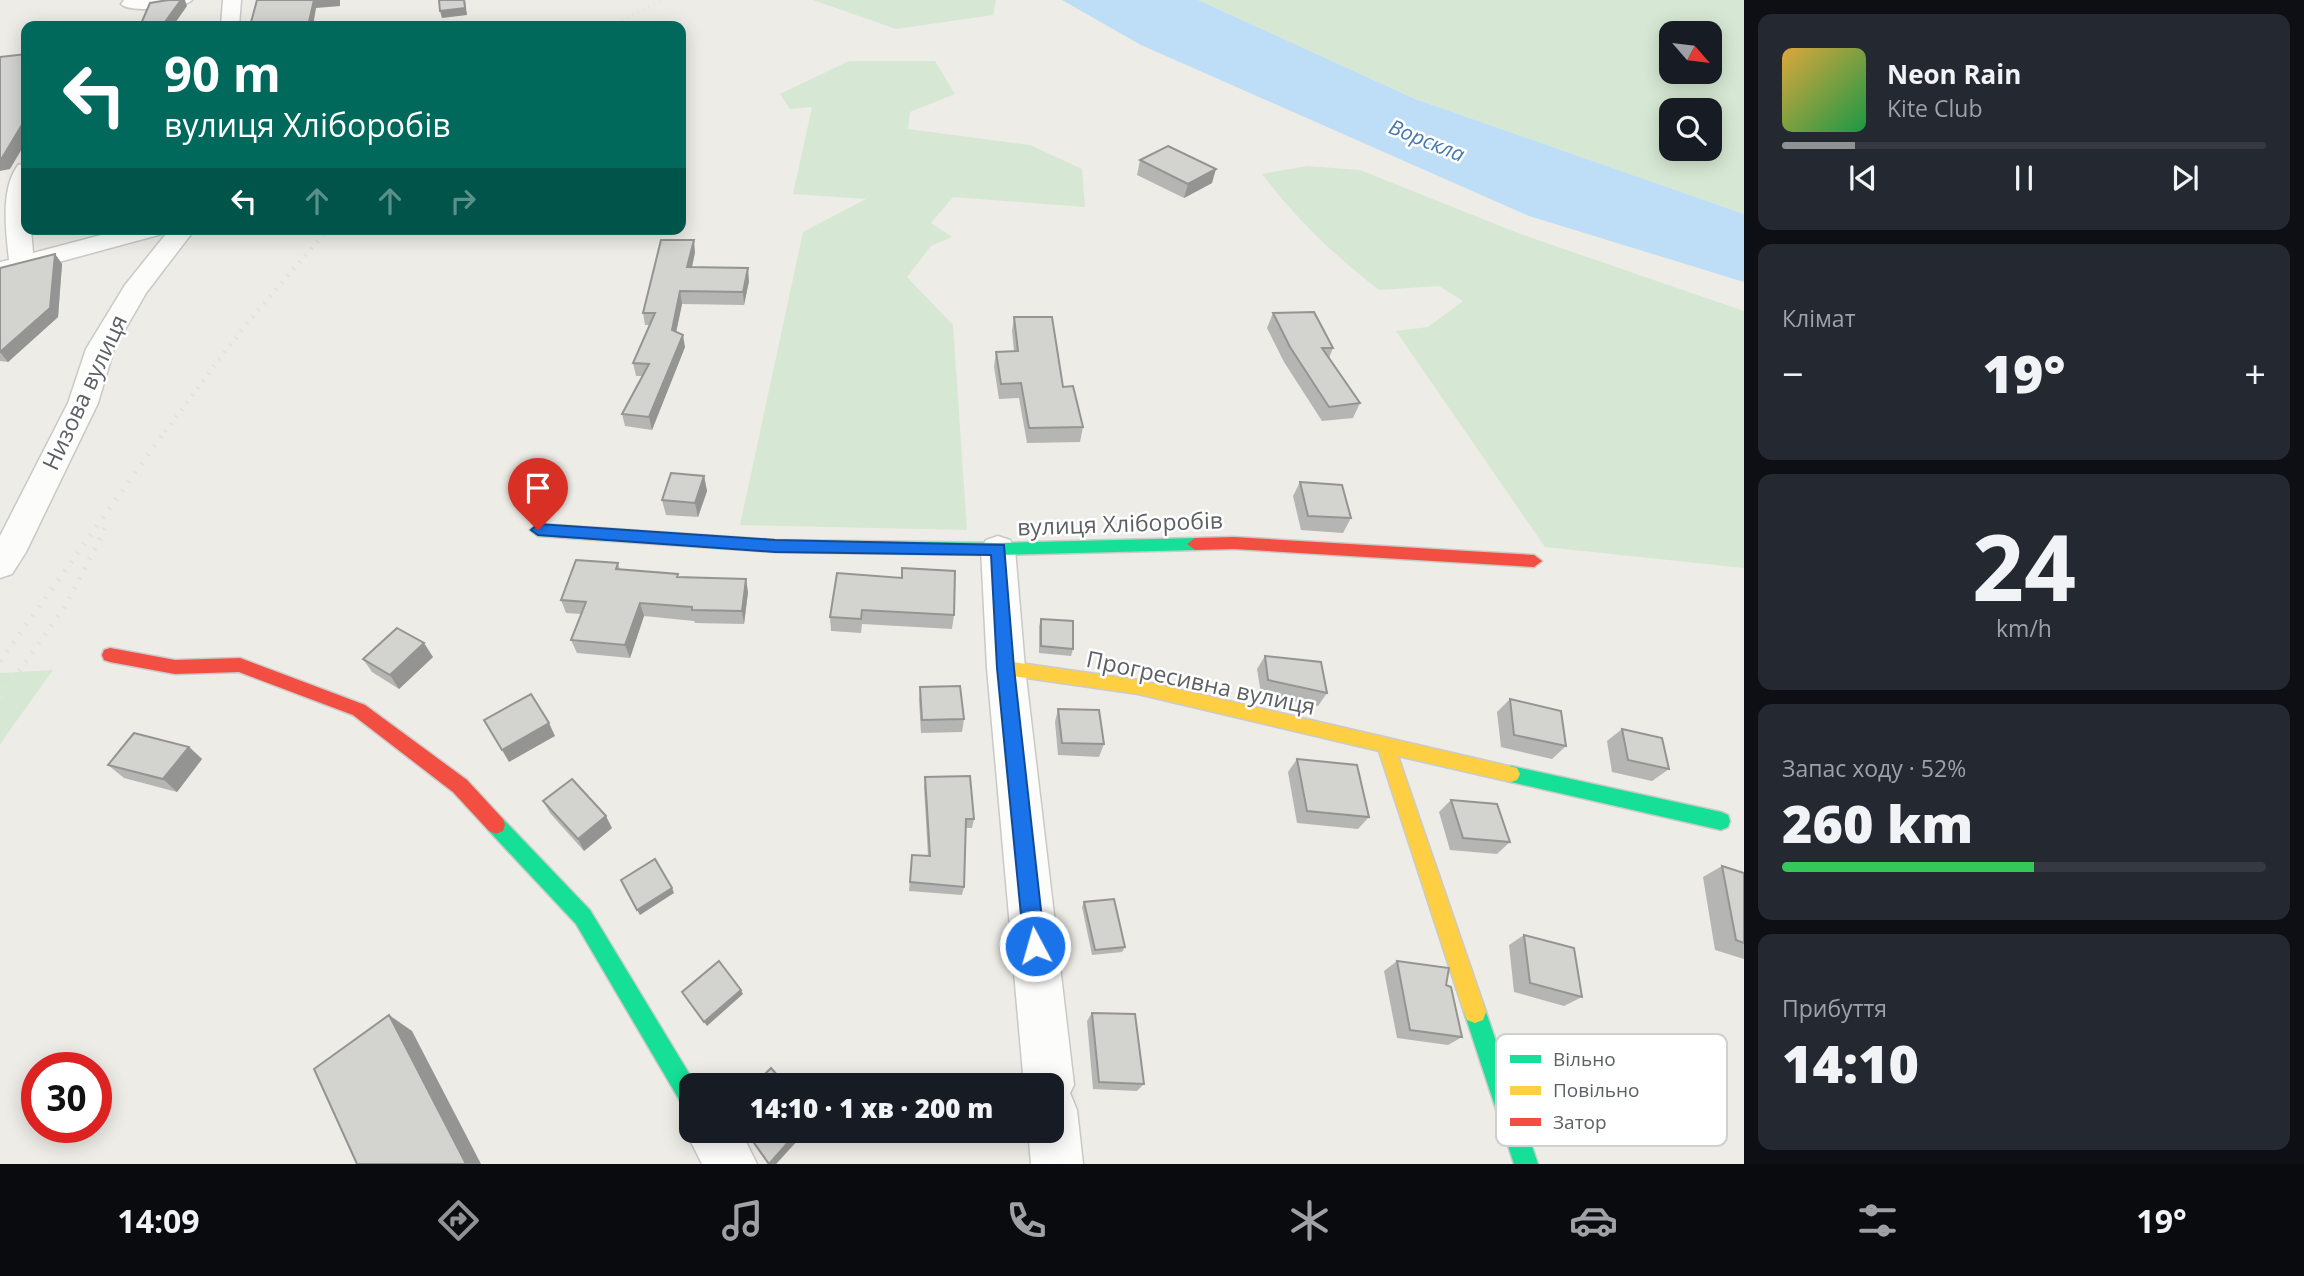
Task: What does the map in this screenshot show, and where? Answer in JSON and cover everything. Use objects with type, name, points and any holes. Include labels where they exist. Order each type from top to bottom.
[{"type":"street","points":[[129,6],[183,0]]},
{"type":"street","points":[[230,21],[232,0]]},
{"type":"street","points":[[21,191],[11,266],[130,235]]},
{"type":"street","name":"Низова вулиця","points":[[0,565],[83,403],[100,349],[134,291],[178,235]]},
{"type":"street","name":"вулиця Хліборобів","points":[[538,530],[775,546],[998,549],[1234,543],[1534,561]]},
{"type":"street","points":[[998,549],[1006,668],[1048,1073]]},
{"type":"street","points":[[110,655],[175,667],[240,665],[359,710],[460,786],[583,917],[679,1078]]},
{"type":"street","name":"Прогресивна вулиця","points":[[1006,668],[1138,687],[1721,821]]},
{"type":"street","points":[[1386,746],[1496,1074]]},
{"type":"street","points":[[719,1143],[731,1164]]},
{"type":"street","points":[[1055,1143],[1057,1164]]},
{"type":"street","points":[[1520,1146],[1526,1164]]},
{"type":"green space","points":[[813,0],[996,0],[993,15],[896,29]]},
{"type":"green space","points":[[1198,0],[1744,0],[1744,214],[1415,99]]},
{"type":"green space","points":[[849,61],[935,61],[955,94],[910,112],[908,129],[1030,145],[1082,169],[1085,207],[953,197],[931,223],[952,237],[931,246],[907,277],[953,325],[967,530],[740,525],[803,232],[866,199],[793,194],[812,107],[790,109],[780,94]]},
{"type":"green space","points":[[1307,166],[1360,170],[1523,235],[1744,311],[1744,568],[1545,547],[1396,331],[1428,327],[1463,301],[1439,286],[1379,290],[1347,264],[1302,222],[1262,174]]},
{"type":"green space","points":[[53,670],[7,734],[0,745],[0,673]]},
{"type":"water","name":"Ворскла","points":[[1062,0],[1198,0],[1415,99],[1744,214],[1744,282],[1529,216],[1141,45]]},
{"type":"building","points":[[181,0],[166,21],[142,21],[150,3]]},
{"type":"building","points":[[257,0],[314,0],[309,21],[251,21]]},
{"type":"building","points":[[439,0],[464,0],[465,8],[440,11]]},
{"type":"building","points":[[21,55],[21,126],[2,158],[0,158],[0,57]]},
{"type":"building","points":[[1168,146],[1216,169],[1188,184],[1140,160]]},
{"type":"building","points":[[661,240],[694,240],[687,267],[748,268],[743,292],[680,291],[672,330],[683,335],[649,417],[622,414],[649,364],[633,363],[655,313],[643,313]]},
{"type":"building","points":[[55,254],[50,308],[0,352],[0,268]]},
{"type":"building","points":[[1314,312],[1333,348],[1322,348],[1360,403],[1329,407],[1290,347],[1273,313]]},
{"type":"building","points":[[1014,317],[1052,317],[1063,387],[1073,386],[1083,427],[1029,428],[1021,383],[1001,384],[996,352],[1018,351]]},
{"type":"building","points":[[671,473],[704,476],[695,503],[662,500]]},
{"type":"building","points":[[1300,482],[1342,485],[1351,518],[1308,516]]},
{"type":"building","points":[[576,560],[618,563],[616,569],[678,574],[677,577],[746,579],[742,611],[692,610],[692,607],[640,603],[625,645],[571,640],[586,602],[561,600]]},
{"type":"building","points":[[902,568],[955,571],[954,615],[862,610],[861,619],[830,617],[837,573],[902,578]]},
{"type":"building","points":[[1041,619],[1073,621],[1073,649],[1041,646]]},
{"type":"building","points":[[397,628],[424,643],[390,675],[363,659]]},
{"type":"building","points":[[1265,656],[1321,662],[1327,693],[1268,680]]},
{"type":"building","points":[[960,686],[964,719],[922,720],[920,687]]},
{"type":"building","points":[[531,694],[549,723],[502,750],[484,720]]},
{"type":"building","points":[[1510,699],[1561,711],[1566,746],[1514,735]]},
{"type":"building","points":[[1058,709],[1099,710],[1104,744],[1062,743]]},
{"type":"building","points":[[1622,729],[1662,738],[1669,769],[1628,760]]},
{"type":"building","points":[[134,733],[189,747],[163,779],[108,765]]},
{"type":"building","points":[[1297,759],[1357,765],[1369,817],[1307,811]]},
{"type":"building","points":[[970,776],[974,819],[966,819],[964,887],[910,882],[912,855],[930,856],[925,777]]},
{"type":"building","points":[[572,779],[606,816],[578,839],[543,801]]},
{"type":"building","points":[[1451,800],[1497,804],[1510,842],[1463,838]]},
{"type":"building","points":[[655,859],[672,888],[637,910],[621,880]]},
{"type":"building","points":[[1722,866],[1744,873],[1744,943],[1736,940]]},
{"type":"building","points":[[1114,899],[1125,947],[1095,950],[1084,902]]},
{"type":"building","points":[[1524,935],[1574,948],[1582,997],[1530,983]]},
{"type":"building","points":[[719,961],[741,990],[704,1022],[682,992]]},
{"type":"building","points":[[1397,961],[1449,968],[1446,985],[1451,987],[1462,1037],[1410,1030]]},
{"type":"building","points":[[1092,1013],[1135,1014],[1144,1084],[1099,1082]]},
{"type":"building","points":[[389,1015],[466,1164],[357,1164],[314,1069]]},
{"type":"building","points":[[754,1143],[788,1143],[769,1164]]},
{"type":"railway","points":[[621,21],[663,0]]},
{"type":"railway","points":[[165,432],[243,328],[323,235]]},
{"type":"railway","points":[[0,661],[166,430]]},
{"type":"railway","points":[[0,698],[65,606],[108,523]]},
{"type":"traffic: fast","points":[[538,530],[775,546],[998,549],[1195,544]]},
{"type":"traffic: fast","points":[[1511,774],[1721,821]]},
{"type":"traffic: fast","points":[[496,825],[583,917],[679,1078]]},
{"type":"traffic: fast","points":[[1475,1012],[1496,1075]]},
{"type":"traffic: fast","points":[[1520,1146],[1526,1164]]},
{"type":"traffic: slow","points":[[1006,668],[1138,687],[1511,774]]},
{"type":"traffic: slow","points":[[1386,746],[1475,1012]]},
{"type":"traffic: jam","points":[[1195,544],[1234,543],[1534,561]]},
{"type":"traffic: jam","points":[[110,655],[175,667],[240,665],[359,710],[460,786],[496,825]]},
{"type":"route","points":[[538,530],[775,546],[998,549],[1006,668],[1035,946]]}]
